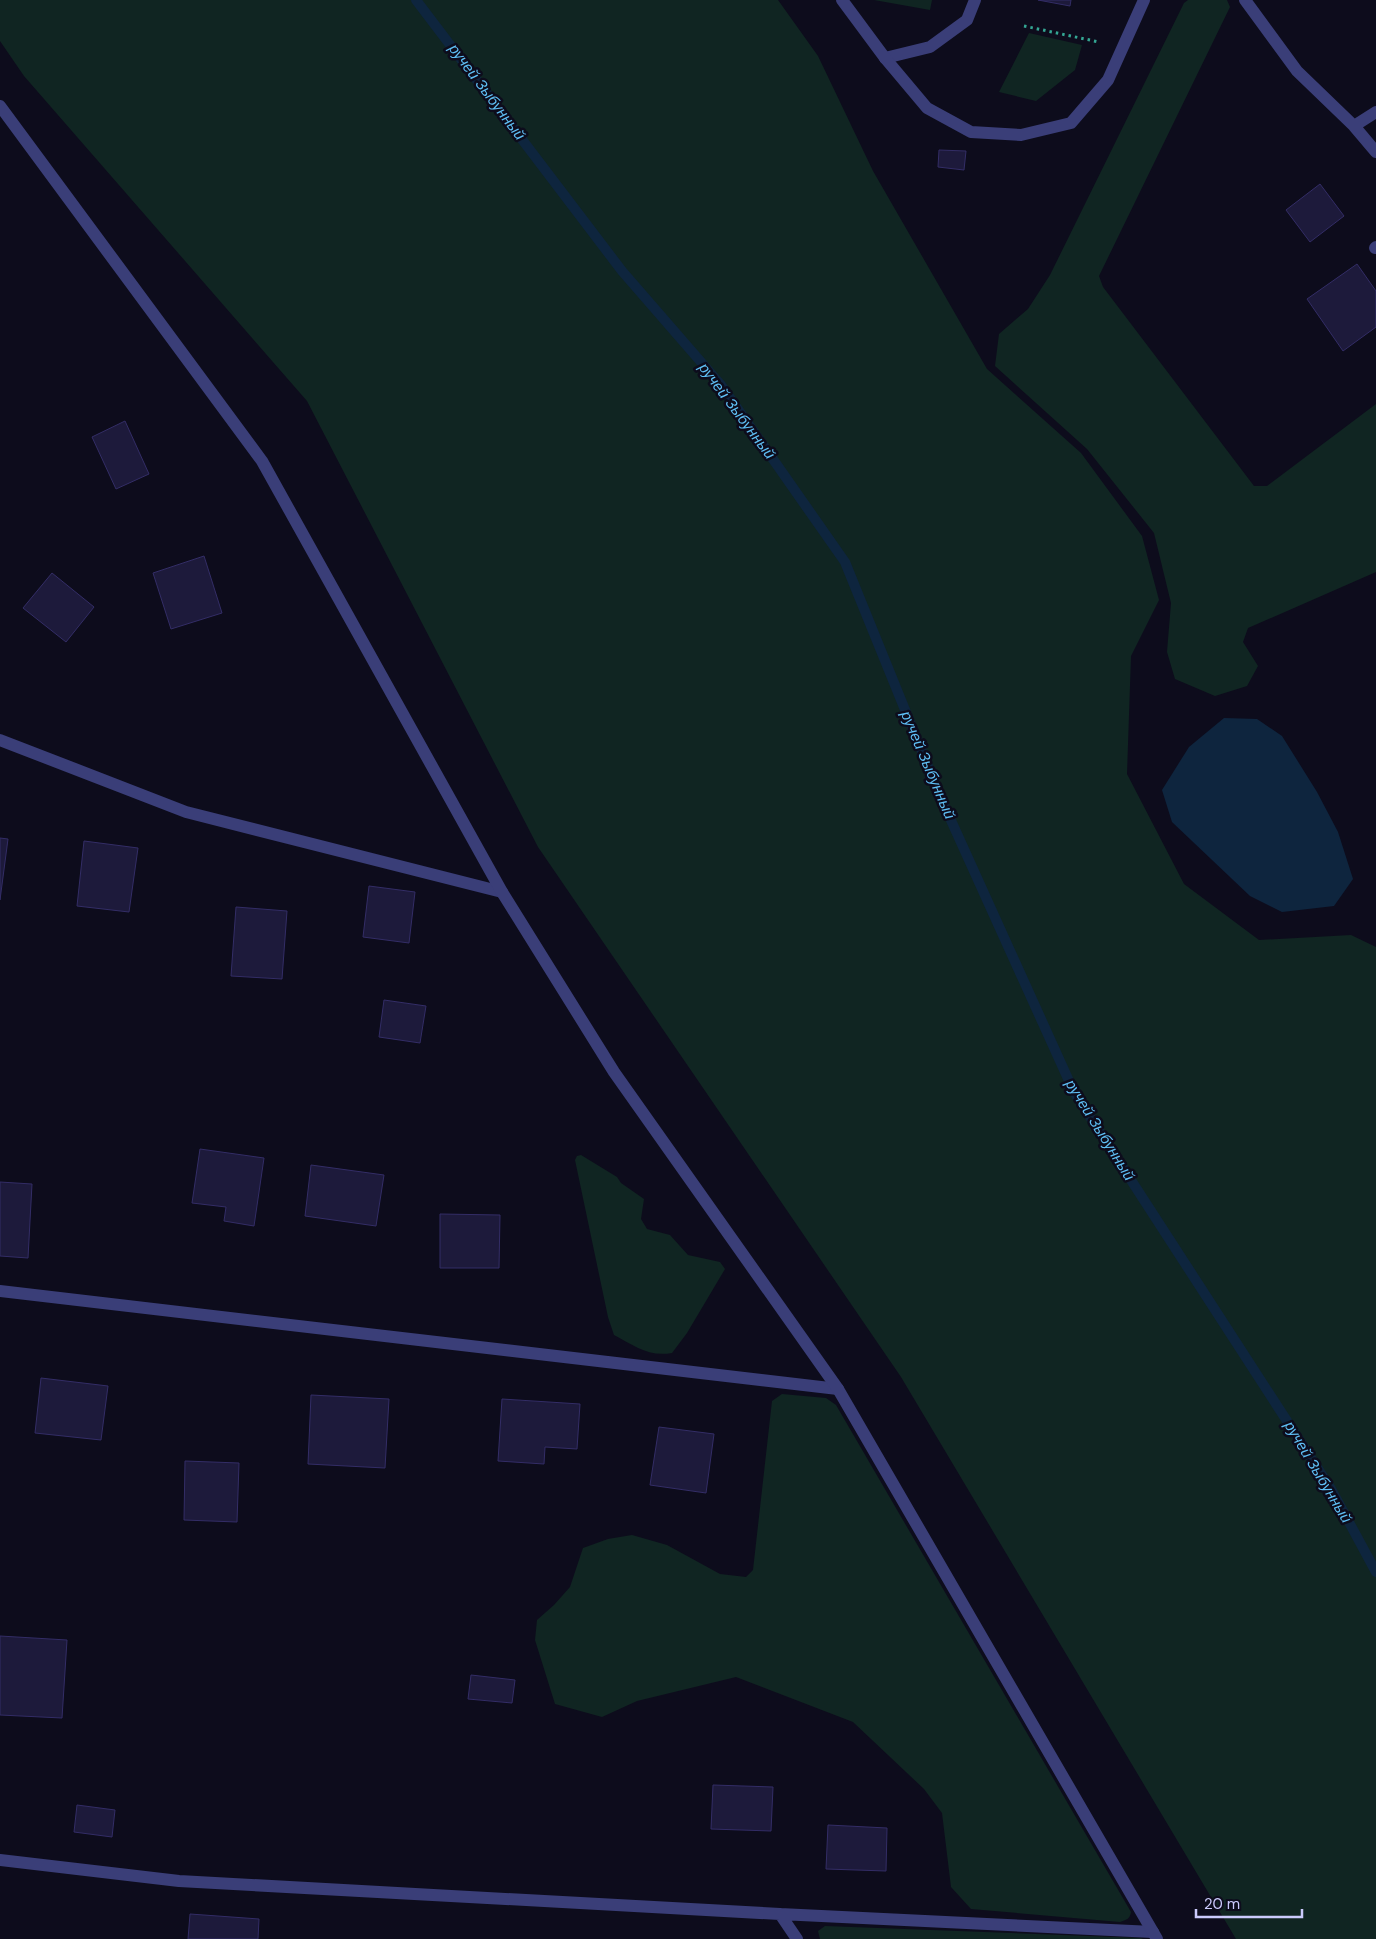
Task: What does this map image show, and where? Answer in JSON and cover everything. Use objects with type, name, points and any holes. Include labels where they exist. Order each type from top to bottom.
[{"type":"street","points":[[842,0],[885,58],[927,108],[971,132],[1021,135],[1071,122],[1108,80],[1144,0]]},
{"type":"street","points":[[885,58],[930,47],[967,20],[975,0]]},
{"type":"street","points":[[1245,0],[1297,71],[1354,126],[1376,152]]},
{"type":"street","points":[[0,106],[262,461],[502,892],[614,1072],[838,1389],[1155,1936]]},
{"type":"street","points":[[1354,126],[1376,112]]},
{"type":"street","points":[[0,740],[186,812],[502,892]]},
{"type":"street","points":[[0,1291],[838,1389]]},
{"type":"street","points":[[0,1860],[179,1881],[1155,1936]]},
{"type":"street","points":[[780,1914],[797,1939]]},
{"type":"path","points":[[1024,26],[1124,47]]},
{"type":"green space","points":[[0,0],[778,0],[818,56],[873,171],[987,369],[1081,453],[1142,536],[1159,600],[1131,656],[1127,774],[1184,884],[1259,940],[1351,935],[1376,947],[1376,1939],[1236,1939],[901,1377],[538,847],[307,401],[24,76],[0,41]]},
{"type":"green space","points":[[874,0],[932,0],[930,10]]},
{"type":"green space","points":[[1188,0],[1227,0],[1230,7],[1099,276],[1103,287],[1254,486],[1267,486],[1376,404],[1376,572],[1248,628],[1243,642],[1258,666],[1247,686],[1215,696],[1175,679],[1167,652],[1171,603],[1154,533],[1087,449],[995,366],[999,334],[1028,309],[1050,275],[1184,3]]},
{"type":"green space","points":[[1029,33],[1082,45],[1075,70],[1036,101],[999,92]]},
{"type":"green space","points":[[581,1155],[617,1177],[621,1183],[644,1199],[641,1219],[647,1229],[670,1235],[688,1255],[720,1262],[725,1269],[687,1333],[672,1353],[649,1352],[635,1347],[614,1335],[608,1317],[575,1160],[577,1156]]},
{"type":"green space","points":[[782,1394],[826,1398],[836,1405],[1131,1912],[1127,1919],[1120,1922],[971,1909],[951,1887],[942,1813],[924,1789],[853,1722],[736,1677],[637,1701],[602,1717],[555,1704],[535,1640],[537,1620],[570,1587],[583,1548],[608,1539],[632,1535],[667,1545],[720,1574],[746,1577],[753,1570],[772,1401]]},
{"type":"green space","points":[[825,1926],[1143,1939],[820,1939],[818,1931]]},
{"type":"water","points":[[1224,718],[1257,719],[1282,736],[1317,792],[1338,832],[1353,879],[1334,906],[1282,912],[1250,896],[1172,822],[1162,790],[1189,747]]},
{"type":"building","points":[[1038,0],[1071,0],[1070,6]]},
{"type":"building","points":[[939,150],[966,151],[964,170],[938,167]]},
{"type":"building","points":[[1320,184],[1344,216],[1310,242],[1286,210]]},
{"type":"building","points":[[1357,264],[1376,291],[1376,327],[1343,351],[1307,299]]},
{"type":"building","points":[[125,421],[149,474],[116,489],[92,437]]},
{"type":"building","points":[[204,556],[222,613],[171,629],[153,573]]},
{"type":"building","points":[[52,573],[94,607],[66,642],[23,608]]},
{"type":"building","points":[[0,838],[8,839],[0,900]]},
{"type":"building","points":[[84,841],[138,848],[129,912],[77,906]]},
{"type":"building","points":[[369,886],[415,892],[409,943],[363,937]]},
{"type":"building","points":[[236,907],[287,911],[282,979],[231,976]]},
{"type":"building","points":[[384,1000],[426,1006],[420,1043],[379,1037]]},
{"type":"building","points":[[200,1149],[264,1158],[254,1226],[224,1221],[226,1207],[192,1203]]},
{"type":"building","points":[[311,1165],[384,1175],[376,1226],[305,1216]]},
{"type":"building","points":[[0,1182],[32,1184],[28,1258],[0,1256]]},
{"type":"building","points":[[440,1214],[500,1215],[499,1268],[440,1268]]},
{"type":"building","points":[[41,1378],[108,1386],[101,1440],[35,1433]]},
{"type":"building","points":[[311,1395],[389,1399],[385,1468],[308,1464]]},
{"type":"building","points":[[502,1399],[580,1404],[577,1449],[545,1447],[544,1464],[498,1461]]},
{"type":"building","points":[[659,1427],[714,1434],[706,1493],[650,1485]]},
{"type":"building","points":[[185,1461],[239,1463],[237,1522],[184,1520]]},
{"type":"building","points":[[0,1636],[67,1640],[62,1718],[0,1715]]},
{"type":"building","points":[[471,1675],[515,1680],[512,1703],[468,1699]]},
{"type":"building","points":[[713,1785],[773,1787],[771,1831],[711,1829]]},
{"type":"building","points":[[77,1805],[115,1810],[112,1837],[74,1832]]},
{"type":"building","points":[[828,1825],[887,1828],[886,1871],[826,1869]]},
{"type":"building","points":[[190,1914],[259,1919],[258,1939],[188,1939]]},
{"type":"waterway","name":"ручей Зыбунный","points":[[416,0],[622,271],[721,385],[845,562],[940,796],[1074,1092],[1331,1489],[1376,1572]]}]
